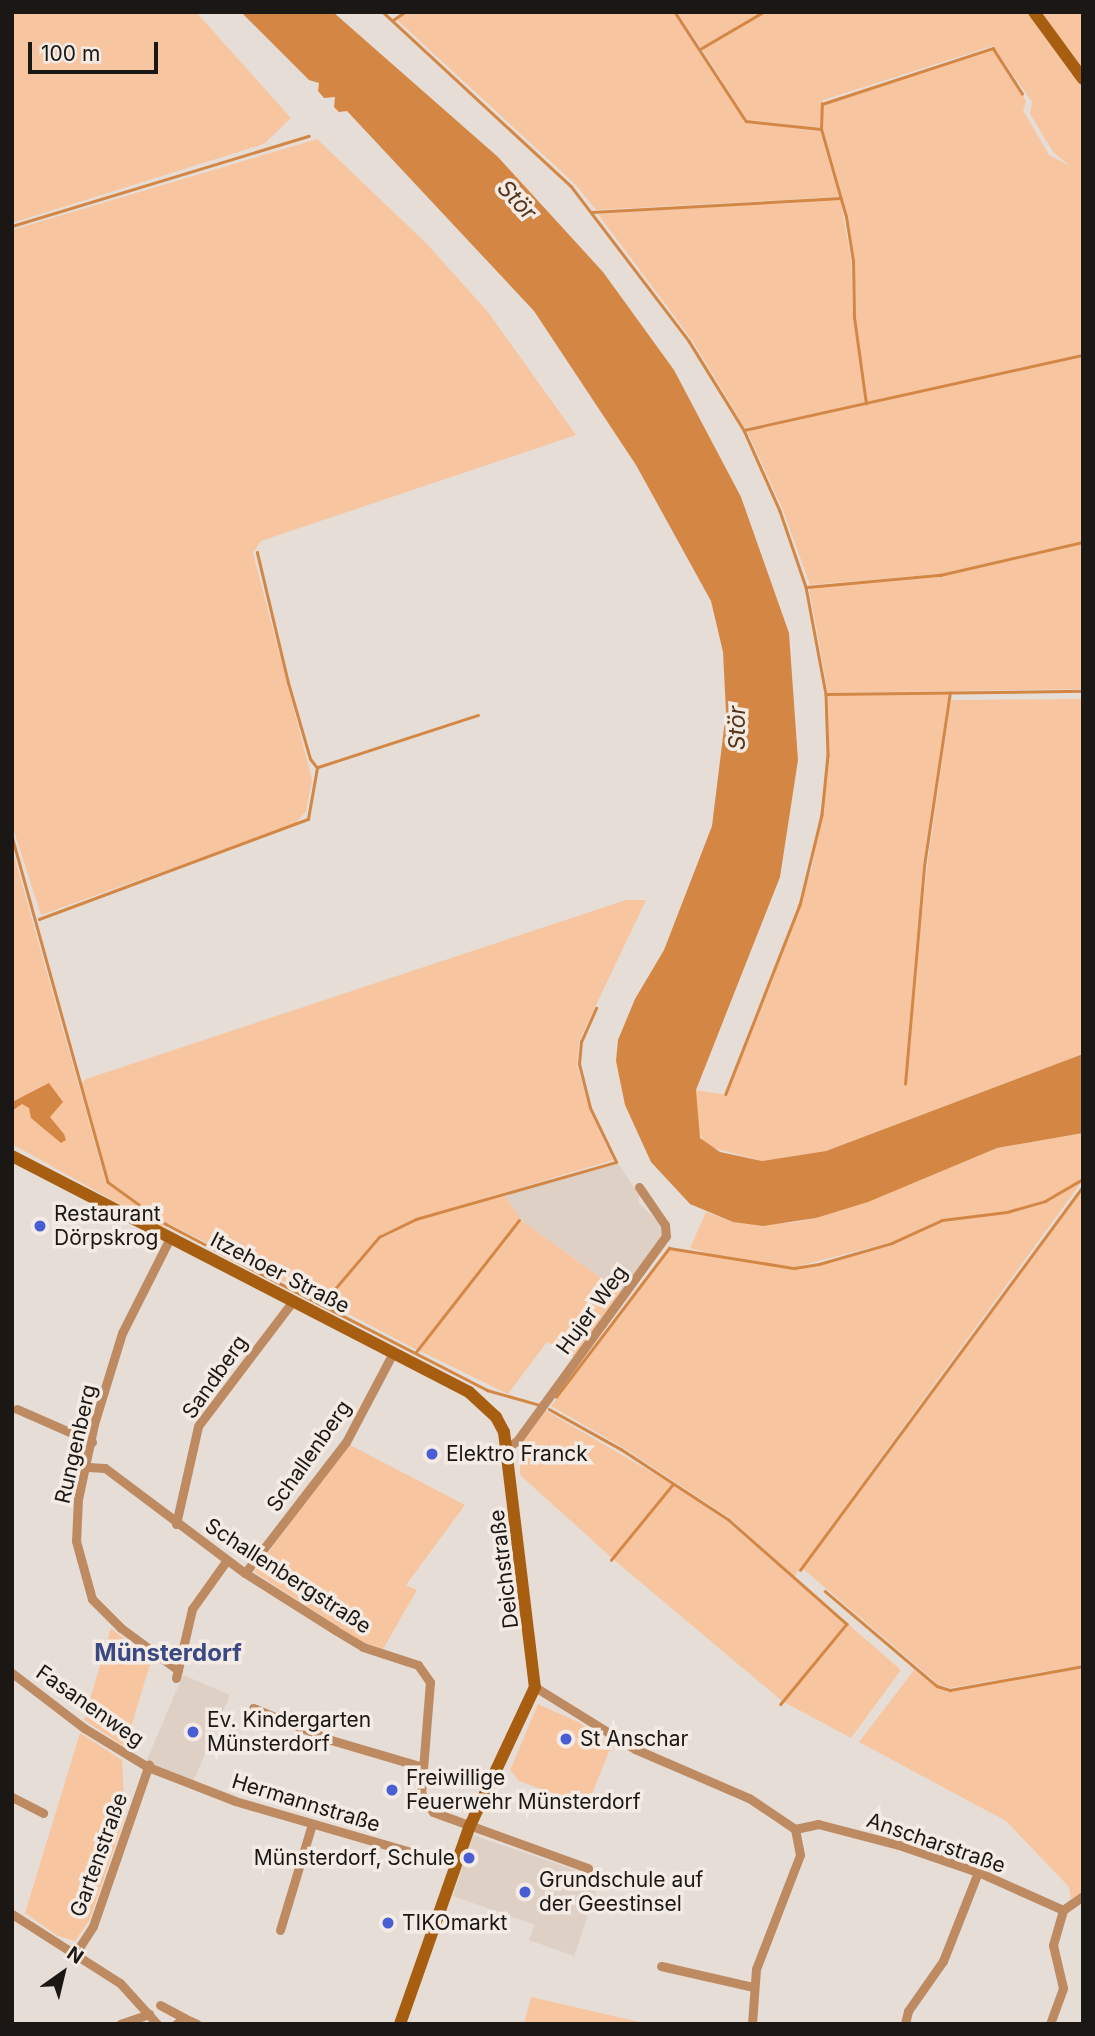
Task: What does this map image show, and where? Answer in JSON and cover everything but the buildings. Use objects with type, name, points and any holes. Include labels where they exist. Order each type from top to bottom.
[{"type":"street","points":[[1034,12],[1083,79]]},
{"type":"street","name":"Itzehoer Straße","points":[[12,1156],[393,1353],[484,1404],[496,1417],[508,1447]]},
{"type":"street","name":"Hujer Weg","points":[[508,1447],[517,1441],[666,1236],[665,1225],[639,1187]]},
{"type":"street","name":"Rungenberg","points":[[170,1238],[122,1333],[78,1499],[76,1541],[93,1600],[121,1628],[177,1674],[192,1609],[227,1560]]},
{"type":"street","name":"Sandberg","points":[[176,1524],[198,1426],[293,1301]]},
{"type":"street","name":"Schallenberg","points":[[245,1573],[354,1431],[393,1353]]},
{"type":"street","points":[[16,1409],[92,1442]]},
{"type":"street","name":"Deichstraße","points":[[508,1447],[535,1687]]},
{"type":"street","name":"Schallenbergstraße","points":[[88,1467],[105,1468],[176,1524],[245,1573],[363,1647],[418,1665],[430,1682],[421,1793],[426,1805],[469,1828]]},
{"type":"street","name":"Fasanenweg","points":[[12,1673],[84,1728],[149,1765]]},
{"type":"street","points":[[400,2024],[469,1828],[535,1687],[635,1749],[749,1798],[794,1829],[800,1855],[756,1969],[752,2024]]},
{"type":"street","points":[[253,1708],[318,1735],[423,1768]]},
{"type":"street","name":"Hermannstraße","points":[[149,1765],[234,1801],[456,1866]]},
{"type":"street","name":"Gartenstraße","points":[[75,1954],[93,1926],[149,1765]]},
{"type":"street","points":[[12,1797],[43,1813]]},
{"type":"street","points":[[280,1930],[312,1824]]},
{"type":"street","name":"Anscharstraße","points":[[794,1829],[818,1824],[978,1872],[1063,1910]]},
{"type":"street","points":[[469,1828],[588,1868]]},
{"type":"street","points":[[905,2024],[908,2011],[943,1961],[978,1872]]},
{"type":"street","points":[[1050,2024],[1063,1989],[1053,1945],[1063,1910],[1083,1896]]},
{"type":"street","points":[[12,1914],[120,1983],[157,2024]]},
{"type":"street","points":[[661,1966],[753,1987]]},
{"type":"street","points":[[160,2005],[180,2021],[197,2024]]},
{"type":"street","points":[[120,2024],[149,2014]]},
{"type":"shaded area","points":[[12,12],[196,12],[291,118],[264,144],[12,223]]},
{"type":"shaded area","points":[[407,12],[674,12],[745,122],[820,131],[839,197],[596,210],[575,184],[396,19]]},
{"type":"shaded area","points":[[677,12],[761,12],[701,48]]},
{"type":"shaded area","points":[[765,12],[1083,12],[1083,354],[867,403],[855,317],[853,260],[847,217],[822,129],[824,102],[992,49],[1026,101],[1023,110],[1049,155],[1070,166],[1053,152],[1030,114],[1032,102],[993,46],[823,100],[820,128],[747,120],[702,49]]},
{"type":"shaded area","points":[[317,139],[426,243],[488,312],[576,435],[261,541],[253,553],[312,779],[306,811],[295,824],[41,915],[12,825],[12,230]]},
{"type":"shaded area","points":[[840,199],[851,259],[853,316],[865,403],[745,428],[692,340],[598,214]]},
{"type":"shaded area","points":[[1083,356],[1083,541],[940,574],[810,585],[783,510],[747,431]]},
{"type":"shaded area","points":[[1083,543],[1083,689],[828,693],[809,588],[941,576]]},
{"type":"shaded area","points":[[949,694],[923,866],[904,1084],[927,867],[951,700],[1083,699],[1083,1054],[826,1151],[762,1161],[706,1146],[696,1128],[696,1090],[727,1095],[812,869],[829,755],[828,695]]},
{"type":"shaded area","points":[[12,848],[106,1183],[164,1225],[162,1228],[12,1144],[14,1109],[22,1104],[49,1117],[58,1108],[19,1098],[12,1102]]},
{"type":"shaded area","points":[[626,900],[646,900],[579,1041],[577,1065],[589,1108],[613,1160],[416,1219],[378,1237],[323,1301],[167,1223],[109,1181],[82,1083],[86,1079]]},
{"type":"shaded area","points":[[1083,1133],[1083,1179],[1045,1200],[1007,1212],[942,1219],[892,1242],[795,1267],[729,1259],[690,1248],[706,1212],[733,1222],[790,1223],[816,1218],[997,1148]]},
{"type":"shaded area","points":[[618,1163],[639,1195],[639,1203],[661,1225],[664,1235],[623,1294],[521,1220],[504,1195]]},
{"type":"shaded area","points":[[1083,1180],[794,1577],[731,1519],[622,1447],[551,1406],[670,1249],[794,1268],[819,1265],[892,1244],[942,1221],[1007,1213],[1045,1202]]},
{"type":"shaded area","points":[[1083,1188],[1083,1665],[950,1688],[938,1684],[802,1568]]},
{"type":"shaded area","points":[[504,1195],[520,1218],[417,1350],[326,1302],[379,1240],[416,1221]]},
{"type":"shaded area","points":[[521,1220],[623,1294],[574,1357],[547,1342],[508,1394],[418,1350]]},
{"type":"shaded area","points":[[543,1409],[672,1484],[612,1558],[520,1475],[520,1441]]},
{"type":"shaded area","points":[[348,1444],[465,1505],[406,1585],[417,1590],[383,1649],[362,1642],[254,1572]]},
{"type":"shaded area","points":[[674,1485],[728,1522],[846,1624],[782,1701],[613,1559]]},
{"type":"shaded area","points":[[848,1624],[901,1670],[851,1738],[784,1702]]},
{"type":"shaded area","points":[[111,1628],[151,1661],[125,1747],[84,1720]]},
{"type":"shaded area","points":[[1083,1667],[1083,1892],[1071,1899],[1069,1887],[1006,1821],[859,1742],[914,1670],[950,1691]]},
{"type":"shaded area","name":"Ev. Kindergarten Münsterdorf","points":[[183,1675],[230,1695],[192,1785],[145,1765]]},
{"type":"shaded area","points":[[538,1704],[580,1723],[611,1747],[587,1806],[519,1781],[510,1770]]},
{"type":"shaded area","points":[[80,1733],[122,1760],[125,1816],[90,1919],[75,1941],[58,1936],[25,1913]]},
{"type":"shaded area","name":"Grundschule auf der Geestinsel","points":[[473,1835],[587,1874],[597,1888],[574,1956],[529,1940],[535,1925],[453,1896]]},
{"type":"shaded area","points":[[531,1997],[648,2024],[524,2024]]},
{"type":"water","name":"Stör","points":[[241,12],[333,12],[498,157],[603,272],[674,370],[741,497],[789,633],[798,760],[780,877],[696,1090],[700,1138],[720,1152],[762,1161],[826,1151],[1083,1054],[1083,1133],[997,1148],[868,1202],[816,1218],[763,1226],[733,1222],[690,1204],[651,1162],[625,1105],[616,1061],[618,1040],[635,999],[664,950],[712,826],[726,712],[723,652],[711,601],[636,465],[534,311],[347,111],[339,112],[334,107],[335,97],[324,98],[318,91],[319,83],[309,80]]},
{"type":"water","points":[[49,1083],[63,1102],[50,1117],[64,1134],[66,1140],[61,1143],[31,1118],[29,1108],[22,1104],[12,1111],[12,1102]]},
{"type":"waterway","points":[[383,12],[571,186],[689,341],[744,430],[780,511],[806,587],[826,694],[828,755],[822,815],[800,905],[726,1094]]},
{"type":"waterway","points":[[393,20],[405,12]]},
{"type":"waterway","points":[[675,12],[746,121],[821,129]]},
{"type":"waterway","points":[[700,49],[763,12]]},
{"type":"waterway","points":[[866,404],[854,317],[853,261],[846,217],[821,129],[822,104],[993,48],[1022,93]]},
{"type":"waterway","points":[[12,226],[309,136]]},
{"type":"waterway","points":[[592,212],[841,198]]},
{"type":"waterway","points":[[744,430],[1083,355]]},
{"type":"waterway","points":[[807,587],[940,575],[1083,542]]},
{"type":"waterway","points":[[39,919],[308,819],[317,768],[310,759],[288,683],[257,553]]},
{"type":"waterway","points":[[827,694],[1083,691]]},
{"type":"waterway","points":[[905,1084],[924,866],[950,693]]},
{"type":"waterway","points":[[318,767],[478,715]]},
{"type":"waterway","points":[[12,836],[108,1182],[166,1224],[250,1268],[487,1390],[540,1405]]},
{"type":"waterway","points":[[322,1304],[379,1237],[416,1219],[616,1162],[590,1108],[579,1064],[581,1042],[596,1008]]},
{"type":"waterway","points":[[556,1397],[669,1248],[794,1268],[819,1264],[892,1243],[942,1220],[1007,1212],[1045,1201],[1083,1179]]},
{"type":"waterway","points":[[800,1570],[1083,1186]]},
{"type":"waterway","points":[[416,1352],[519,1220]]},
{"type":"waterway","points":[[549,1409],[621,1449],[729,1520],[847,1624],[781,1704]]},
{"type":"waterway","points":[[611,1560],[673,1484]]},
{"type":"waterway","points":[[825,1591],[937,1686],[950,1690],[1083,1666]]},
{"type":"place","name":"Restaurant Dörpskrog","points":[[40,1226]]},
{"type":"place","name":"Elektro Franck","points":[[432,1454]]},
{"type":"place","name":"Ev. Kindergarten Münsterdorf","points":[[193,1732]]},
{"type":"place","name":"St Anschar","points":[[566,1739]]},
{"type":"place","name":"Freiwillige Feuerwehr Münsterdorf","points":[[392,1790]]},
{"type":"place","name":"Münsterdorf, Schule","points":[[469,1858]]},
{"type":"place","name":"Grundschule auf der Geestinsel","points":[[525,1892]]},
{"type":"place","name":"TIKOmarkt","points":[[388,1923]]},
{"type":"district","name":"Münsterdorf","points":[[168,1653]]}]
